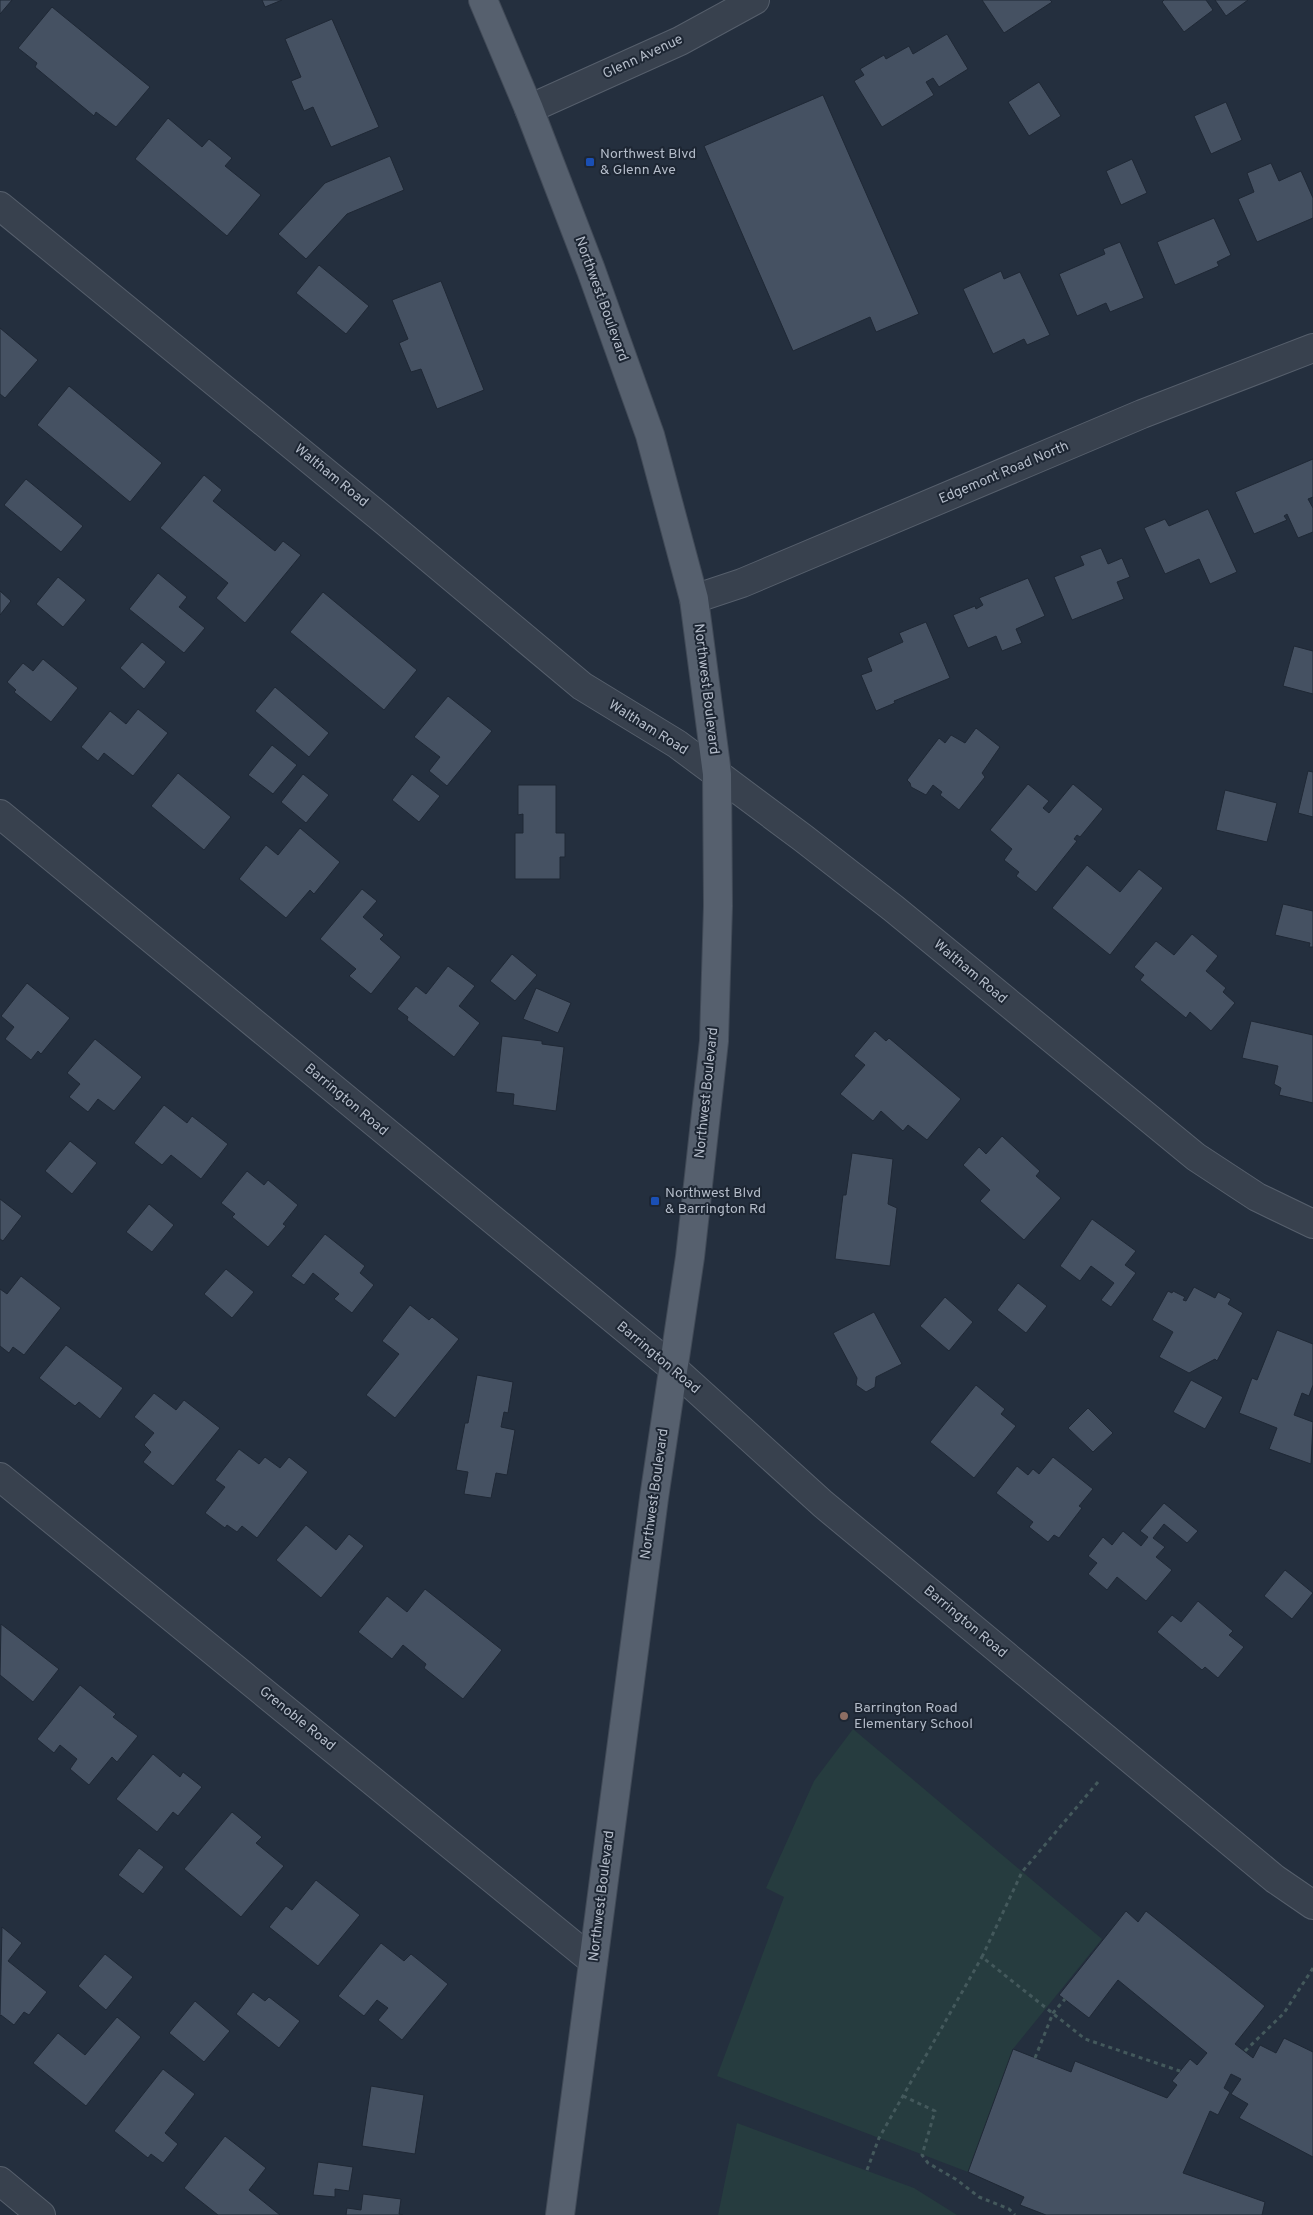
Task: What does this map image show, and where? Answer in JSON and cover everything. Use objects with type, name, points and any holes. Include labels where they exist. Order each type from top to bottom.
[{"type":"main road","name":"Northwest Boulevard","points":[[482,0],[529,109],[591,270],[650,435],[694,599],[717,774],[718,906],[714,1041],[690,1257],[673,1368],[593,1961],[570,2152],[560,2215]]},
{"type":"street","name":"Glenn Avenue","points":[[529,109],[680,40],[755,0]]},
{"type":"street","name":"Waltham Road","points":[[0,206],[386,522],[582,686],[677,744],[892,908],[1196,1157],[1257,1196],[1313,1224]]},
{"type":"street","name":"Edgemont Road North","points":[[694,599],[742,583],[1142,414],[1313,348]]},
{"type":"street","name":"Barrington Road","points":[[0,814],[673,1368],[823,1504],[1276,1879],[1313,1905]]},
{"type":"street","name":"Grenoble Road","points":[[0,1477],[593,1961]]},
{"type":"street","points":[[0,2181],[41,2215]]},
{"type":"path","points":[[867,2170],[879,2138],[982,1957],[1022,1872],[1098,1782]]},
{"type":"path","points":[[982,1957],[1085,2039],[1180,2071]]},
{"type":"path","points":[[1245,2051],[1284,2013],[1313,1968]]},
{"type":"path","points":[[1036,2058],[1053,2013],[1065,1999]]},
{"type":"path","points":[[903,2096],[935,2111],[922,2155],[928,2163],[957,2180],[978,2197],[1009,2209],[1015,2215]]},
{"type":"green space","points":[[853,1729],[1102,1939],[1013,2049],[968,2172],[717,2076],[784,1897],[766,1888],[814,1781]]},
{"type":"green space","points":[[737,2123],[914,2188],[957,2215],[718,2215]]},
{"type":"building","points":[[0,0],[12,0],[0,14]]},
{"type":"building","points":[[262,0],[282,0],[265,7]]},
{"type":"building","points":[[982,0],[1050,0],[1052,2],[1004,33]]},
{"type":"building","points":[[1164,0],[1206,0],[1213,10],[1184,32],[1162,2]]},
{"type":"building","points":[[1215,0],[1248,0],[1226,16]]},
{"type":"building","points":[[52,7],[150,87],[116,127],[96,112],[94,116],[35,67],[37,63],[18,48]]},
{"type":"building","points":[[332,19],[379,127],[331,147],[313,107],[304,111],[291,81],[301,77],[285,39]]},
{"type":"building","points":[[947,34],[968,69],[939,87],[933,78],[926,82],[934,95],[882,127],[854,81],[864,75],[860,69],[884,55],[886,59],[909,46],[913,54]]},
{"type":"building","points":[[1039,82],[1061,116],[1029,136],[1008,102]]},
{"type":"building","points":[[823,95],[919,314],[876,332],[870,317],[793,351],[704,146]]},
{"type":"building","points":[[1226,102],[1242,140],[1211,154],[1194,116]]},
{"type":"building","points":[[168,118],[202,147],[209,139],[232,158],[225,166],[261,195],[227,236],[135,159]]},
{"type":"building","points":[[390,156],[404,190],[347,214],[306,259],[278,234],[325,183]]},
{"type":"building","points":[[1132,159],[1147,193],[1121,205],[1106,171]]},
{"type":"building","points":[[1271,163],[1279,181],[1301,171],[1313,198],[1313,218],[1257,242],[1238,199],[1254,192],[1247,173]]},
{"type":"building","points":[[1214,218],[1231,255],[1217,262],[1219,266],[1175,285],[1157,242]]},
{"type":"building","points":[[1120,242],[1144,298],[1110,312],[1106,303],[1077,316],[1059,274],[1105,254],[1103,249]]},
{"type":"building","points":[[319,265],[369,306],[346,334],[296,293]]},
{"type":"building","points":[[1001,271],[1004,279],[1020,272],[1050,335],[1027,345],[1024,339],[993,354],[963,289]]},
{"type":"building","points":[[441,281],[484,390],[437,409],[421,369],[411,372],[399,343],[408,339],[392,300]]},
{"type":"building","points":[[0,328],[38,360],[5,398],[0,394]]},
{"type":"building","points":[[69,386],[162,463],[130,502],[37,425]]},
{"type":"building","points":[[1313,459],[1313,497],[1308,499],[1313,508],[1313,532],[1298,538],[1287,514],[1284,516],[1287,520],[1254,534],[1235,492]]},
{"type":"building","points":[[204,475],[222,490],[213,501],[275,551],[283,541],[301,555],[245,623],[216,598],[228,583],[160,528]]},
{"type":"building","points":[[26,479],[83,526],[61,552],[4,505]]},
{"type":"building","points":[[1208,509],[1237,572],[1210,584],[1199,559],[1165,574],[1144,528],[1165,519],[1169,526]]},
{"type":"building","points":[[1101,548],[1108,564],[1122,558],[1130,577],[1117,582],[1124,599],[1072,620],[1054,577],[1084,565],[1080,556]]},
{"type":"building","points":[[158,573],[187,597],[179,607],[205,628],[184,653],[129,609]]},
{"type":"building","points":[[58,577],[86,600],[63,627],[36,604]]},
{"type":"building","points":[[1028,578],[1045,616],[1016,629],[1022,643],[1002,651],[996,636],[968,648],[953,615],[975,606],[976,609],[983,605],[979,598]]},
{"type":"building","points":[[0,591],[11,601],[0,615]]},
{"type":"building","points":[[323,592],[417,670],[384,710],[290,632]]},
{"type":"building","points":[[926,622],[950,678],[894,701],[895,703],[876,711],[861,675],[872,671],[867,658],[903,642],[899,633]]},
{"type":"building","points":[[142,642],[166,662],[144,689],[120,668]]},
{"type":"building","points":[[1294,646],[1313,651],[1313,694],[1283,686]]},
{"type":"building","points":[[43,659],[78,688],[51,722],[14,692],[16,690],[7,682],[23,663],[33,671]]},
{"type":"building","points":[[275,687],[329,733],[309,757],[255,711]]},
{"type":"building","points":[[448,696],[492,731],[447,786],[429,771],[440,757],[414,737]]},
{"type":"building","points":[[138,709],[168,733],[133,776],[104,753],[98,761],[81,747],[110,711],[126,724]]},
{"type":"building","points":[[976,728],[1000,747],[982,773],[985,777],[959,810],[940,795],[942,792],[933,785],[926,795],[911,787],[907,780],[939,738],[945,743],[951,735],[965,743]]},
{"type":"building","points":[[272,745],[297,765],[273,794],[248,775]]},
{"type":"building","points":[[1308,771],[1313,772],[1313,817],[1298,813]]},
{"type":"building","points":[[178,773],[231,817],[204,850],[151,806]]},
{"type":"building","points":[[303,774],[329,795],[306,823],[281,802]]},
{"type":"building","points":[[412,774],[440,796],[419,822],[392,800]]},
{"type":"building","points":[[1028,784],[1049,801],[1043,808],[1049,813],[1073,784],[1103,809],[1080,837],[1077,835],[1074,839],[1077,841],[1036,892],[1016,876],[1019,872],[1004,860],[1012,849],[990,830]]},
{"type":"building","points":[[518,785],[556,785],[556,833],[565,833],[565,857],[560,857],[560,879],[515,879],[515,833],[523,833],[523,814],[518,815]]},
{"type":"building","points":[[1225,790],[1277,803],[1267,842],[1216,830]]},
{"type":"building","points":[[300,828],[340,862],[314,894],[310,890],[286,918],[239,879],[266,845],[278,855]]},
{"type":"building","points":[[1087,865],[1120,892],[1139,869],[1163,888],[1110,955],[1052,908]]},
{"type":"building","points":[[362,889],[377,901],[363,917],[384,935],[380,939],[401,957],[371,994],[349,976],[356,969],[320,939]]},
{"type":"building","points":[[1283,904],[1313,911],[1313,947],[1309,947],[1310,943],[1275,935]]},
{"type":"building","points":[[1192,934],[1218,956],[1206,971],[1226,988],[1223,992],[1235,1003],[1211,1031],[1190,1012],[1186,1018],[1140,980],[1144,975],[1134,967],[1156,941],[1174,955]]},
{"type":"building","points":[[512,954],[537,975],[515,1001],[490,981]]},
{"type":"building","points":[[448,966],[475,986],[459,1006],[480,1023],[454,1057],[407,1020],[408,1017],[397,1009],[416,986],[426,994]]},
{"type":"building","points":[[27,983],[70,1018],[41,1054],[38,1051],[31,1060],[5,1039],[14,1027],[1,1016]]},
{"type":"building","points":[[536,988],[571,1003],[558,1033],[523,1019]]},
{"type":"building","points":[[1251,1021],[1313,1035],[1313,1103],[1279,1095],[1281,1088],[1274,1084],[1278,1066],[1242,1058]]},
{"type":"building","points":[[875,1031],[886,1041],[889,1038],[961,1099],[927,1140],[908,1125],[903,1131],[881,1111],[873,1121],[840,1094],[865,1065],[854,1056]]},
{"type":"building","points":[[502,1036],[542,1041],[542,1044],[564,1047],[556,1111],[513,1105],[514,1094],[496,1092]]},
{"type":"building","points":[[95,1039],[142,1077],[114,1111],[98,1099],[88,1112],[69,1097],[80,1084],[67,1073]]},
{"type":"building","points":[[164,1105],[187,1123],[192,1116],[228,1144],[201,1179],[171,1155],[162,1165],[134,1143]]},
{"type":"building","points":[[1002,1136],[1040,1171],[1036,1176],[1061,1198],[1024,1240],[980,1201],[990,1190],[963,1165],[979,1147],[986,1154]]},
{"type":"building","points":[[70,1141],[97,1163],[72,1194],[45,1171]]},
{"type":"building","points":[[852,1153],[893,1159],[888,1204],[897,1208],[890,1266],[835,1259],[843,1195],[846,1195]]},
{"type":"building","points":[[247,1171],[264,1185],[268,1180],[298,1205],[283,1224],[286,1226],[268,1247],[232,1217],[235,1214],[221,1203]]},
{"type":"building","points":[[0,1199],[22,1216],[3,1241],[0,1239]]},
{"type":"building","points":[[149,1204],[174,1225],[152,1252],[126,1232]]},
{"type":"building","points":[[1092,1219],[1136,1251],[1125,1265],[1136,1273],[1111,1307],[1101,1300],[1114,1283],[1091,1266],[1080,1281],[1060,1266]]},
{"type":"building","points":[[325,1234],[365,1266],[360,1273],[374,1285],[352,1313],[334,1299],[339,1294],[313,1273],[304,1285],[291,1276]]},
{"type":"building","points":[[226,1269],[254,1292],[232,1318],[204,1294]]},
{"type":"building","points":[[21,1276],[61,1308],[24,1355],[13,1347],[9,1353],[0,1346],[0,1289],[7,1294]]},
{"type":"building","points":[[1018,1283],[1047,1306],[1026,1333],[997,1310]]},
{"type":"building","points":[[1194,1287],[1215,1298],[1218,1292],[1231,1299],[1228,1304],[1243,1313],[1217,1361],[1215,1359],[1189,1373],[1159,1357],[1173,1332],[1152,1320],[1168,1291],[1172,1293],[1173,1291],[1185,1297],[1183,1300],[1186,1301]]},
{"type":"building","points":[[945,1297],[973,1322],[949,1351],[920,1326]]},
{"type":"building","points":[[410,1305],[429,1320],[432,1317],[459,1339],[395,1418],[366,1395],[399,1354],[382,1341]]},
{"type":"building","points":[[874,1312],[902,1364],[876,1377],[875,1387],[866,1392],[856,1385],[857,1378],[833,1333]]},
{"type":"building","points":[[1277,1330],[1313,1344],[1313,1385],[1309,1396],[1302,1393],[1294,1415],[1313,1422],[1311,1464],[1269,1449],[1277,1428],[1239,1413],[1252,1378],[1257,1380]]},
{"type":"building","points":[[66,1345],[123,1388],[100,1419],[79,1402],[75,1406],[39,1378]]},
{"type":"building","points":[[477,1375],[513,1382],[508,1413],[504,1412],[501,1427],[515,1430],[507,1475],[496,1473],[491,1498],[464,1494],[468,1472],[456,1470],[465,1423],[468,1423]]},
{"type":"building","points":[[1191,1380],[1223,1397],[1205,1429],[1173,1412]]},
{"type":"building","points":[[976,1385],[1005,1409],[1001,1414],[1016,1426],[974,1478],[930,1442]]},
{"type":"building","points":[[154,1393],[176,1410],[184,1400],[220,1428],[173,1486],[143,1462],[151,1452],[144,1445],[154,1433],[134,1417]]},
{"type":"building","points":[[1088,1408],[1113,1433],[1093,1452],[1068,1428]]},
{"type":"building","points":[[239,1449],[259,1464],[265,1457],[280,1468],[289,1457],[308,1472],[257,1538],[242,1526],[237,1532],[227,1525],[225,1528],[205,1513],[225,1487],[215,1480]]},
{"type":"building","points":[[1053,1457],[1093,1489],[1079,1506],[1082,1508],[1059,1538],[1054,1535],[1048,1542],[1029,1527],[1033,1522],[996,1493],[1017,1466],[1028,1475],[1033,1469],[1039,1474]]},
{"type":"building","points":[[1164,1503],[1198,1531],[1187,1543],[1164,1524],[1153,1538],[1165,1547],[1156,1557],[1172,1570],[1146,1601],[1117,1577],[1107,1590],[1088,1574],[1097,1563],[1088,1556],[1103,1537],[1112,1545],[1123,1531],[1141,1546],[1148,1537],[1140,1531]]},
{"type":"building","points":[[306,1525],[336,1550],[349,1534],[364,1546],[321,1598],[276,1560]]},
{"type":"building","points":[[1285,1570],[1313,1593],[1292,1619],[1264,1596]]},
{"type":"building","points":[[425,1589],[502,1650],[463,1699],[424,1668],[426,1664],[403,1645],[392,1659],[358,1632],[387,1596],[407,1612]]},
{"type":"building","points":[[1198,1601],[1233,1631],[1229,1635],[1244,1647],[1218,1678],[1205,1667],[1202,1670],[1157,1632],[1172,1615],[1181,1622]]},
{"type":"building","points":[[1,1624],[59,1669],[33,1702],[0,1675]]},
{"type":"building","points":[[80,1685],[116,1714],[113,1717],[138,1736],[117,1762],[112,1757],[89,1785],[70,1769],[77,1759],[60,1745],[54,1753],[37,1739]]},
{"type":"building","points":[[153,1754],[180,1777],[183,1772],[202,1787],[178,1816],[173,1812],[157,1832],[116,1799]]},
{"type":"building","points":[[232,1812],[262,1837],[256,1843],[284,1866],[241,1917],[184,1869]]},
{"type":"building","points":[[139,1848],[164,1867],[143,1894],[118,1875]]},
{"type":"building","points":[[316,1880],[360,1915],[318,1966],[269,1927],[286,1906],[292,1910]]},
{"type":"building","points":[[1126,1911],[1138,1922],[1146,1911],[1265,2006],[1235,2044],[1253,2058],[1260,2045],[1276,2053],[1284,2038],[1313,2052],[1313,2157],[1239,2118],[1248,2104],[1231,2094],[1241,2079],[1231,2074],[1224,2088],[1230,2092],[1218,2115],[1210,2111],[1183,2173],[1265,2202],[1262,2215],[1046,2215],[1020,2205],[1024,2197],[968,2172],[1013,2049],[1071,2072],[1075,2061],[1167,2098],[1177,2085],[1172,2081],[1190,2059],[1197,2065],[1207,2053],[1118,1980],[1089,2018],[1059,1995]]},
{"type":"building","points":[[2,1927],[22,1943],[8,1961],[47,1992],[29,2015],[24,2012],[14,2025],[0,2016]]},
{"type":"building","points":[[381,1943],[404,1961],[411,1954],[448,1984],[402,2040],[378,2020],[388,2008],[377,2000],[364,2016],[338,1996]]},
{"type":"building","points":[[105,1954],[133,1977],[106,2010],[78,1986]]},
{"type":"building","points":[[253,1992],[265,2001],[269,1997],[300,2021],[279,2048],[236,2014]]},
{"type":"building","points":[[195,2001],[230,2031],[204,2062],[169,2033]]},
{"type":"building","points":[[117,2017],[141,2037],[86,2106],[33,2063],[58,2033],[85,2055]]},
{"type":"building","points":[[163,2069],[195,2094],[165,2133],[178,2144],[163,2163],[151,2154],[148,2158],[114,2131]]},
{"type":"building","points":[[371,2086],[424,2095],[415,2154],[362,2146]]},
{"type":"building","points":[[225,2136],[266,2168],[249,2190],[280,2215],[218,2215],[184,2188]]},
{"type":"building","points":[[318,2162],[353,2167],[349,2191],[335,2189],[335,2197],[313,2195]]},
{"type":"building","points":[[363,2194],[401,2199],[399,2214],[403,2215],[346,2215],[347,2208],[361,2210]]},
{"type":"place","name":"Northwest Blvd & Glenn Ave","points":[[590,162]]},
{"type":"place","name":"Northwest Blvd & Barrington Rd","points":[[655,1201]]},
{"type":"place","name":"Barrington Road Elementary School","points":[[844,1716]]}]
